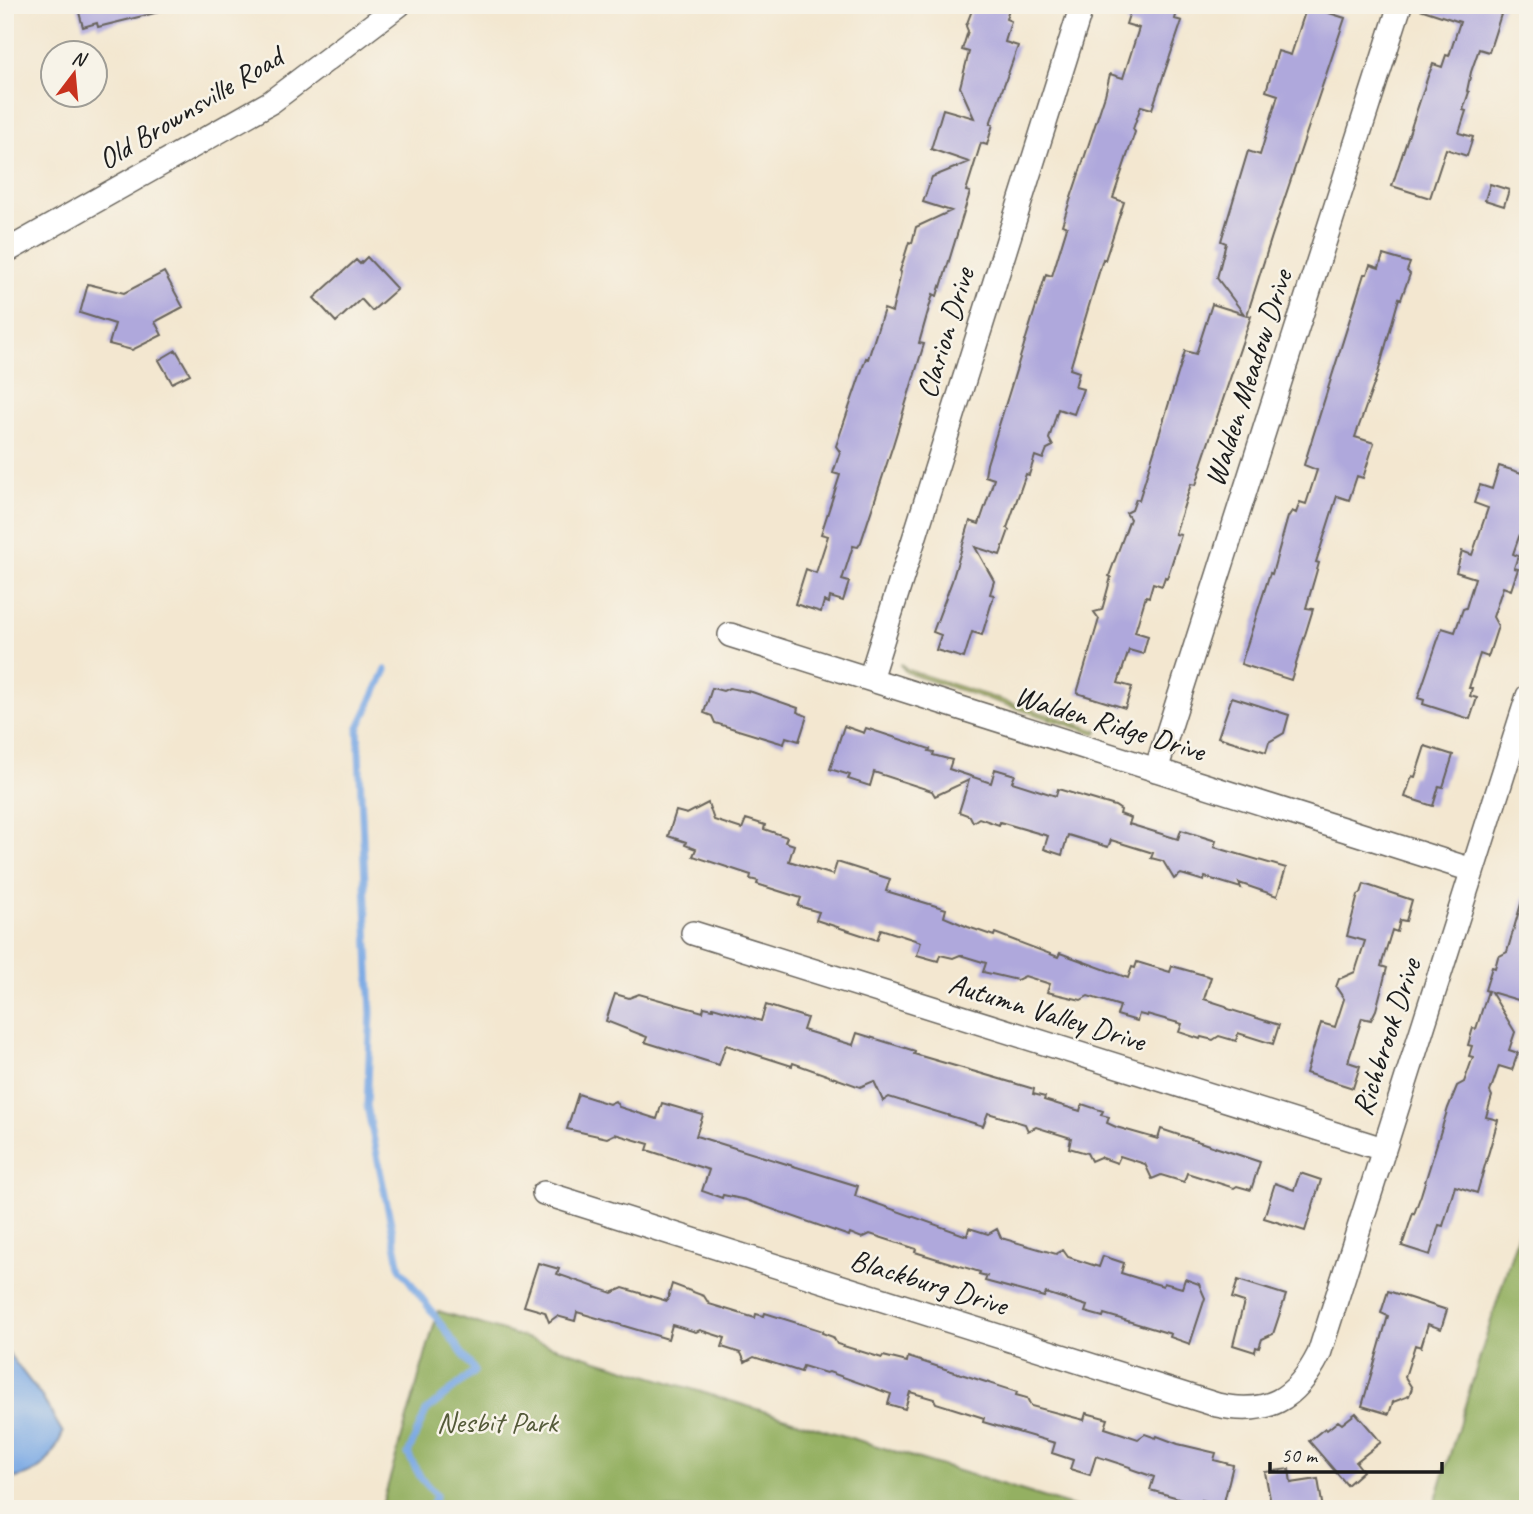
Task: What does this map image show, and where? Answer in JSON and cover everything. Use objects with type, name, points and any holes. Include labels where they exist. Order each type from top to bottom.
[{"type":"street","name":"Old Brownsville Road","points":[[5,253],[271,102],[399,5]]},
{"type":"street","name":"Clarion Drive","points":[[870,679],[1082,5]]},
{"type":"street","name":"Walden Meadow Drive","points":[[1156,770],[1400,5]]},
{"type":"street","name":"Walden Ridge Drive","points":[[730,635],[1472,870]]},
{"type":"street","name":"Richbrook Drive","points":[[1294,1390],[1305,1378],[1319,1354],[1528,696]]},
{"type":"street","name":"Autumn Valley Drive","points":[[693,933],[1383,1149]]},
{"type":"street","name":"Blackburg Drive","points":[[544,1193],[1217,1405],[1253,1410],[1274,1403],[1294,1390]]},
{"type":"green space","points":[[900,665],[906,669],[1098,731],[1097,734],[919,677],[906,672]]},
{"type":"green space","points":[[1528,1201],[1528,1509],[1433,1509]]},
{"type":"green space","name":"Nesbit Park","points":[[438,1311],[1082,1509],[381,1509]]},
{"type":"water","points":[[5,1349],[42,1397],[63,1433],[53,1453],[42,1466],[27,1475],[5,1480]]},
{"type":"building","points":[[77,5],[158,5],[159,12],[98,27],[97,23],[83,27]]},
{"type":"building","points":[[974,5],[1010,5],[1006,19],[1011,21],[1005,42],[1018,46],[990,124],[993,124],[987,145],[981,143],[966,191],[970,192],[941,287],[937,296],[933,294],[919,343],[924,344],[893,445],[861,542],[858,547],[853,546],[842,580],[849,582],[843,601],[830,597],[829,603],[824,601],[821,612],[795,604],[806,569],[816,573],[828,536],[821,534],[840,475],[833,473],[840,452],[836,446],[884,309],[892,312],[900,271],[916,227],[951,211],[923,202],[932,177],[969,162],[931,149],[943,109],[974,118],[960,87],[969,52],[962,50],[968,31],[966,26]]},
{"type":"building","points":[[1132,5],[1179,5],[1175,19],[1182,21],[1152,109],[1141,106],[1113,198],[1124,202],[1105,260],[1103,259],[1070,369],[1079,372],[1075,387],[1083,389],[1074,414],[1058,409],[1049,439],[1053,446],[1047,449],[1043,459],[1035,456],[1029,475],[1026,474],[1000,555],[975,547],[994,581],[990,594],[994,595],[982,635],[972,632],[964,658],[936,650],[941,635],[933,632],[970,521],[979,524],[989,495],[994,479],[985,476],[987,464],[1046,274],[1052,276],[1067,227],[1062,225],[1110,74],[1123,78],[1139,28],[1126,24]]},
{"type":"building","points":[[1421,5],[1504,5],[1489,52],[1479,49],[1471,72],[1469,92],[1463,110],[1466,111],[1459,133],[1473,137],[1467,156],[1446,149],[1430,198],[1392,186],[1428,76],[1433,64],[1442,67],[1446,55],[1449,56],[1460,22],[1420,9]]},
{"type":"building","points":[[1307,6],[1345,18],[1272,236],[1247,315],[1251,316],[1196,485],[1191,484],[1175,534],[1181,535],[1167,578],[1165,577],[1162,586],[1153,583],[1149,597],[1146,596],[1135,632],[1148,636],[1143,654],[1129,650],[1118,683],[1132,687],[1125,708],[1077,693],[1099,619],[1094,612],[1102,610],[1111,577],[1109,576],[1130,519],[1126,513],[1132,510],[1136,499],[1139,500],[1185,351],[1196,354],[1212,304],[1244,314],[1217,278],[1226,243],[1221,241],[1248,151],[1260,155],[1278,95],[1266,91],[1278,51],[1291,55]]},
{"type":"building","points":[[1490,184],[1509,190],[1504,206],[1485,200]]},
{"type":"building","points":[[1383,255],[1410,263],[1407,271],[1410,274],[1401,299],[1399,298],[1378,373],[1355,437],[1374,443],[1363,478],[1357,476],[1349,500],[1337,496],[1316,562],[1319,563],[1306,608],[1313,609],[1291,680],[1241,664],[1270,573],[1272,574],[1288,517],[1292,511],[1296,513],[1300,502],[1306,504],[1317,470],[1304,465],[1364,274],[1367,274],[1370,265],[1379,268]]},
{"type":"building","points":[[367,257],[397,289],[372,311],[361,299],[336,322],[314,298],[356,260],[360,264]]},
{"type":"building","points":[[164,272],[183,307],[155,322],[162,335],[132,350],[109,344],[115,324],[80,313],[88,284],[124,293]]},
{"type":"building","points":[[176,350],[190,374],[172,383],[159,360]]},
{"type":"building","points":[[1499,466],[1528,475],[1528,511],[1513,554],[1518,556],[1514,568],[1518,569],[1511,590],[1503,587],[1493,617],[1498,626],[1488,657],[1480,654],[1469,688],[1472,688],[1470,696],[1477,698],[1470,719],[1423,704],[1424,700],[1418,698],[1442,628],[1455,632],[1463,609],[1466,608],[1475,578],[1456,572],[1462,551],[1472,555],[1488,508],[1474,503],[1480,485],[1492,489]]},
{"type":"building","points":[[712,688],[752,692],[798,708],[797,712],[807,716],[799,741],[786,737],[784,744],[715,723],[712,716],[704,713]]},
{"type":"building","points":[[1232,697],[1289,715],[1284,733],[1269,742],[1266,752],[1218,737]]},
{"type":"building","points":[[844,726],[864,733],[866,728],[930,749],[929,751],[934,752],[933,755],[952,760],[949,769],[991,783],[995,769],[1015,775],[1012,782],[1056,796],[1058,789],[1115,806],[1121,810],[1120,814],[1131,818],[1129,824],[1178,839],[1181,830],[1216,841],[1214,847],[1286,868],[1277,896],[1239,883],[1241,888],[1205,877],[1204,881],[1181,874],[1174,879],[1163,861],[1151,858],[1153,853],[1111,840],[1108,847],[1068,835],[1062,855],[1044,849],[1048,836],[979,818],[973,822],[970,816],[959,812],[969,780],[935,796],[932,791],[874,772],[870,786],[848,779],[850,775],[830,769]]},
{"type":"building","points":[[1425,746],[1453,755],[1443,787],[1439,786],[1433,806],[1405,797]]},
{"type":"building","points":[[708,803],[714,820],[742,829],[746,819],[765,825],[764,829],[787,837],[785,842],[794,845],[789,861],[833,875],[837,862],[890,879],[886,891],[946,909],[944,917],[994,936],[995,933],[1058,957],[1060,953],[1128,978],[1137,962],[1170,972],[1172,966],[1211,977],[1204,999],[1279,1025],[1273,1044],[1238,1033],[1236,1041],[1219,1036],[1213,1040],[1200,1039],[1179,1032],[1182,1024],[1147,1014],[1139,1014],[1137,1021],[1117,1015],[1120,1006],[1088,996],[1081,1000],[1047,992],[1050,984],[1025,976],[1017,980],[983,972],[986,963],[960,955],[953,958],[940,955],[938,961],[917,955],[921,942],[881,929],[877,940],[816,920],[819,912],[798,906],[801,898],[757,884],[758,881],[750,879],[751,875],[693,856],[696,849],[685,845],[686,842],[668,836],[676,811],[687,814]]},
{"type":"building","points":[[1364,884],[1412,900],[1406,921],[1400,920],[1397,932],[1392,930],[1381,966],[1387,968],[1376,1010],[1371,1020],[1362,1018],[1348,1062],[1360,1066],[1353,1088],[1306,1073],[1321,1023],[1335,1027],[1344,999],[1336,987],[1339,979],[1355,972],[1365,941],[1347,936],[1358,895]]},
{"type":"building","points":[[1523,897],[1528,898],[1528,1003],[1491,992],[1515,1032],[1509,1050],[1518,1053],[1512,1070],[1499,1066],[1490,1092],[1492,1096],[1486,1117],[1498,1120],[1477,1193],[1455,1186],[1443,1226],[1439,1225],[1430,1255],[1402,1246],[1448,1108],[1457,1086],[1464,1082],[1473,1057],[1469,1056],[1472,1046],[1468,1045],[1488,991],[1485,990],[1492,967],[1495,968],[1498,957],[1507,952]]},
{"type":"building","points":[[615,994],[629,998],[639,994],[703,1012],[704,1007],[713,1007],[761,1021],[766,1005],[807,1018],[803,1030],[853,1045],[857,1033],[915,1051],[914,1054],[1034,1089],[1033,1094],[1045,1097],[1044,1100],[1080,1111],[1082,1104],[1103,1111],[1101,1115],[1109,1117],[1107,1123],[1116,1127],[1158,1139],[1161,1129],[1260,1162],[1251,1190],[1237,1186],[1234,1188],[1187,1173],[1184,1182],[1161,1175],[1152,1179],[1145,1164],[1120,1156],[1117,1163],[1100,1157],[1091,1161],[1087,1153],[1069,1148],[1071,1138],[1036,1127],[1028,1131],[1025,1124],[988,1113],[983,1126],[889,1097],[883,1101],[874,1081],[860,1087],[793,1063],[792,1066],[726,1045],[719,1065],[645,1042],[647,1037],[606,1021]]},
{"type":"building","points":[[578,1094],[609,1104],[615,1101],[619,1107],[657,1119],[662,1103],[703,1115],[696,1136],[858,1186],[855,1196],[967,1236],[969,1228],[988,1234],[997,1229],[1001,1238],[1056,1254],[1063,1250],[1068,1257],[1099,1267],[1103,1256],[1124,1263],[1121,1273],[1163,1286],[1164,1283],[1182,1288],[1185,1279],[1199,1284],[1205,1298],[1190,1344],[1170,1337],[1171,1334],[1104,1314],[1103,1317],[1085,1312],[1087,1306],[1046,1293],[1044,1297],[985,1281],[987,1276],[979,1274],[980,1272],[915,1252],[916,1249],[870,1234],[862,1238],[850,1233],[849,1236],[746,1200],[723,1195],[722,1198],[702,1191],[709,1170],[647,1150],[649,1144],[615,1134],[607,1138],[567,1129]]},
{"type":"building","points":[[1300,1173],[1321,1180],[1305,1231],[1264,1218],[1275,1183],[1294,1190]]},
{"type":"building","points":[[538,1263],[559,1269],[557,1274],[612,1293],[623,1288],[667,1301],[672,1284],[704,1296],[709,1304],[755,1318],[756,1314],[764,1316],[765,1313],[823,1331],[822,1333],[833,1337],[837,1344],[882,1358],[883,1356],[907,1362],[908,1357],[1017,1392],[1016,1395],[1027,1398],[1031,1406],[1084,1420],[1086,1413],[1108,1419],[1105,1428],[1138,1439],[1145,1434],[1156,1438],[1157,1436],[1216,1453],[1214,1460],[1233,1465],[1223,1506],[1202,1500],[1200,1509],[1179,1509],[1182,1499],[1150,1490],[1154,1477],[1130,1467],[1096,1456],[1090,1475],[1070,1469],[1073,1460],[1052,1453],[1055,1443],[983,1422],[984,1418],[910,1392],[905,1409],[888,1404],[891,1394],[829,1372],[803,1366],[801,1372],[754,1357],[745,1362],[741,1353],[722,1347],[725,1338],[700,1330],[696,1332],[672,1325],[668,1339],[577,1312],[575,1321],[557,1316],[549,1322],[545,1312],[524,1306]]},
{"type":"building","points":[[1238,1280],[1286,1295],[1273,1334],[1262,1339],[1255,1352],[1233,1345],[1244,1302],[1232,1298]]},
{"type":"building","points":[[1388,1291],[1447,1310],[1441,1329],[1428,1324],[1421,1347],[1415,1345],[1405,1377],[1412,1388],[1409,1396],[1393,1402],[1389,1414],[1362,1406],[1388,1316],[1381,1313]]},
{"type":"building","points":[[1356,1413],[1381,1442],[1356,1462],[1363,1471],[1347,1485],[1309,1441],[1325,1428],[1327,1430],[1338,1421],[1342,1424]]},
{"type":"building","points":[[1289,1469],[1291,1483],[1318,1479],[1323,1509],[1272,1509],[1265,1472]]},
{"type":"waterway","points":[[386,670],[358,729],[371,1013],[367,1106],[400,1268],[475,1371],[426,1411],[408,1454],[421,1478],[436,1495],[431,1509]]}]
